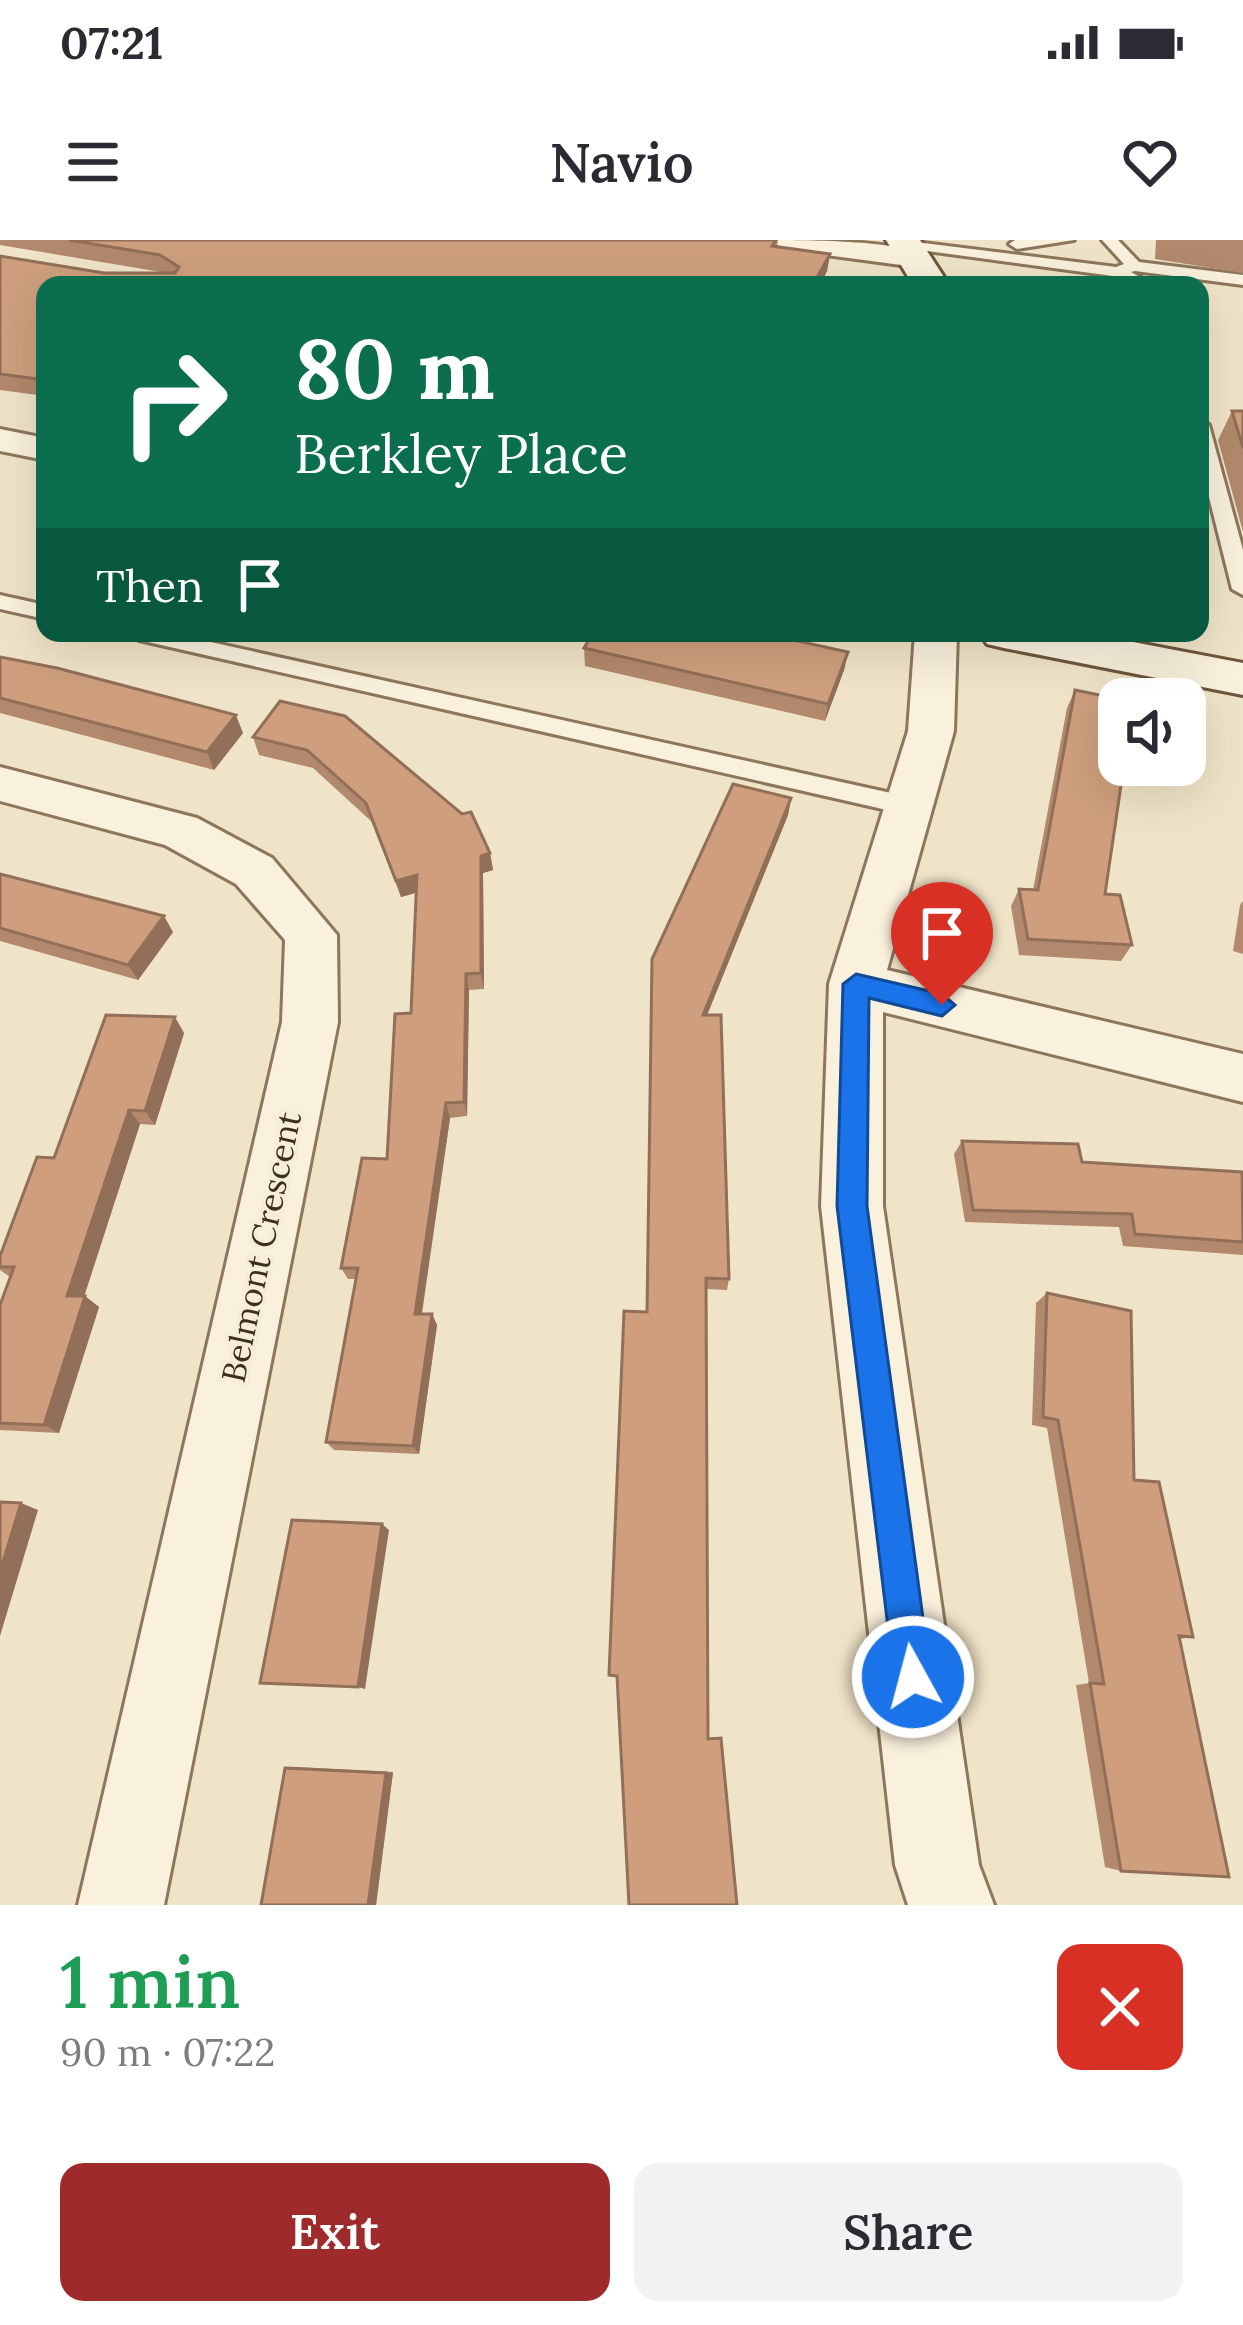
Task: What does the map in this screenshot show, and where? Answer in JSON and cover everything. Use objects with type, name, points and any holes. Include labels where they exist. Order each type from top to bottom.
[{"type":"street","points":[[781,240],[913,256]]},
{"type":"street","points":[[0,440],[36,446]]},
{"type":"street","points":[[936,642],[931,731],[856,984],[852,1206],[937,1865],[951,1905]]},
{"type":"street","points":[[1051,642],[1243,679]]},
{"type":"street","name":"Belmont Crescent","points":[[0,784],[180,831],[254,871],[311,935],[310,1022],[121,1905]]},
{"type":"street","points":[[856,984],[1243,1078]]},
{"type":"lane","points":[[981,240],[1037,246],[1066,240]]},
{"type":"lane","points":[[1110,240],[1135,276]]},
{"type":"lane","points":[[913,256],[1200,276]]},
{"type":"lane","points":[[1209,277],[1243,280]]},
{"type":"lane","points":[[1209,459],[1243,589]]},
{"type":"lane","points":[[0,602],[36,610]]},
{"type":"lane","points":[[180,642],[909,806]]},
{"type":"building","points":[[69,240],[776,240],[772,246],[830,254],[818,276],[36,276],[36,379],[0,374],[0,256],[104,273],[175,273],[179,267],[160,255]]},
{"type":"building","points":[[1232,411],[1243,411],[1243,448]]},
{"type":"building","points":[[588,642],[803,642],[848,652],[828,704],[584,648]]},
{"type":"building","points":[[0,657],[236,715],[207,752],[0,698]]},
{"type":"building","points":[[1075,690],[1098,695],[1098,786],[1121,786],[1105,894],[1120,895],[1132,945],[1028,939],[1019,889],[1038,890]]},
{"type":"building","points":[[280,701],[345,716],[462,814],[471,812],[490,853],[481,856],[481,973],[466,974],[464,1102],[446,1103],[415,1314],[432,1314],[413,1446],[326,1442],[358,1268],[341,1268],[362,1158],[387,1159],[395,1014],[411,1013],[417,875],[396,881],[366,803],[307,750],[253,737]]},
{"type":"building","points":[[733,784],[791,798],[703,1015],[721,1015],[729,1279],[706,1278],[708,1739],[721,1738],[737,1905],[629,1905],[617,1676],[609,1675],[624,1311],[647,1312],[652,959]]},
{"type":"building","points":[[0,874],[164,916],[128,965],[0,928]]},
{"type":"building","points":[[106,1015],[175,1017],[145,1111],[129,1110],[67,1296],[85,1296],[44,1425],[0,1423],[0,1305],[14,1267],[0,1267],[0,1256],[37,1157],[54,1158]]},
{"type":"building","points":[[962,1141],[1078,1144],[1082,1162],[1242,1172],[1243,1242],[1135,1234],[1132,1214],[973,1210]]},
{"type":"building","points":[[1047,1293],[1131,1311],[1134,1480],[1159,1482],[1193,1637],[1179,1636],[1229,1877],[1121,1871],[1090,1683],[1104,1684],[1058,1420],[1043,1417]]},
{"type":"building","points":[[0,1502],[21,1503],[0,1572]]},
{"type":"building","points":[[292,1520],[382,1524],[358,1687],[260,1683]]},
{"type":"building","points":[[285,1768],[386,1773],[368,1905],[261,1905]]},
{"type":"route","points":[[913,1677],[852,1206],[856,984],[942,1005]]}]
